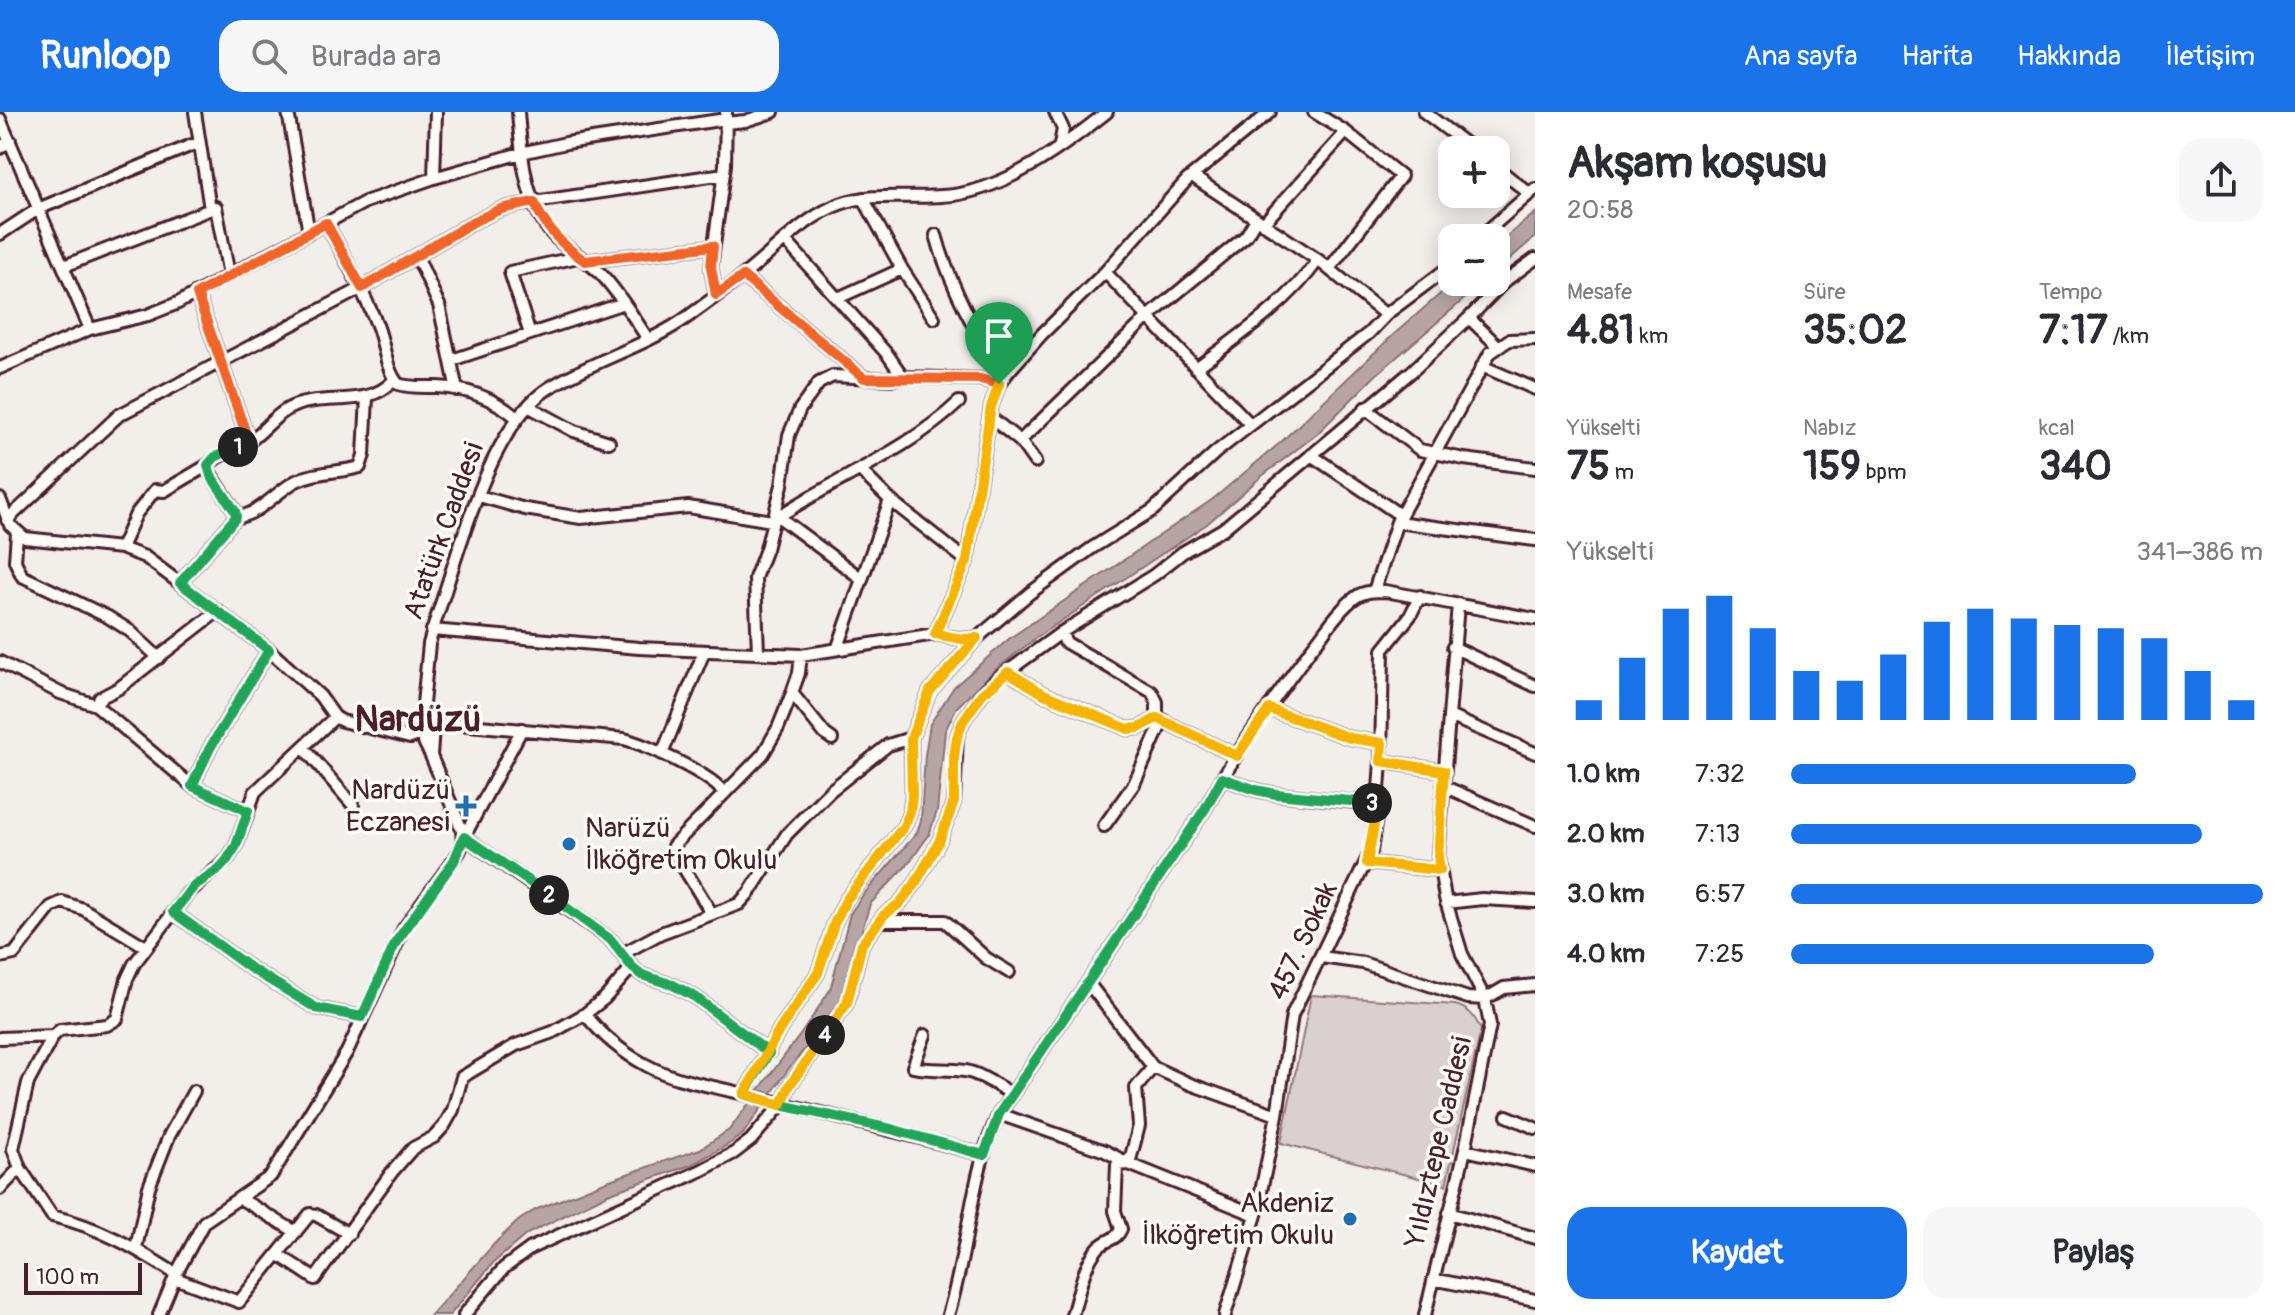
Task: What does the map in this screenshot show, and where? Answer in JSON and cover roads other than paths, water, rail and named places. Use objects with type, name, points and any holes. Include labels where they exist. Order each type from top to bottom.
[{"type":"street","points":[[195,112],[210,209]]},
{"type":"street","points":[[288,112],[309,233]]},
{"type":"street","points":[[434,178],[436,112]]},
{"type":"street","points":[[518,112],[521,153],[542,221],[557,238],[599,273],[648,339]]},
{"type":"street","points":[[0,368],[90,329],[148,315],[197,294],[365,202],[434,178],[566,143],[726,118],[745,121],[773,112]]},
{"type":"street","points":[[1055,112],[1063,129],[1060,145]]},
{"type":"street","name":"Atatürk Caddesi","points":[[420,734],[432,630],[479,496],[497,449],[517,418],[541,393],[687,317],[829,209],[863,198],[964,194],[1004,180],[1107,112]]},
{"type":"street","points":[[935,634],[967,561],[990,417],[1002,381],[1042,334],[1105,272],[1192,176],[1270,112]]},
{"type":"street","points":[[1314,112],[1346,132],[1401,176],[1329,269]]},
{"type":"street","points":[[1424,112],[1456,136]]},
{"type":"street","points":[[716,295],[711,267],[724,174],[726,118]]},
{"type":"street","points":[[0,119],[90,329]]},
{"type":"street","points":[[1020,441],[1148,317],[1246,236],[1346,132]]},
{"type":"street","points":[[0,148],[10,140]]},
{"type":"street","points":[[0,234],[38,209],[192,145],[200,145]]},
{"type":"street","points":[[4,518],[119,415],[362,288],[501,209],[724,174]]},
{"type":"street","points":[[1192,176],[1318,260],[1386,315]]},
{"type":"street","points":[[1495,224],[1532,192],[1510,177]]},
{"type":"street","points":[[863,198],[902,269],[934,318]]},
{"type":"street","points":[[64,266],[216,207],[229,275]]},
{"type":"street","points":[[326,223],[362,288],[383,341],[390,375],[394,380],[403,386],[457,390],[491,400],[517,418]]},
{"type":"street","points":[[936,235],[962,303],[1002,381]]},
{"type":"street","points":[[785,240],[888,355],[903,377]]},
{"type":"street","points":[[530,334],[510,272],[582,259],[713,246]]},
{"type":"street","points":[[417,256],[439,305],[457,390]]},
{"type":"street","points":[[464,1315],[504,1268],[531,1248],[734,1153],[751,1140],[781,1105],[790,1085],[847,1003],[862,944],[884,915],[899,904],[915,884],[947,824],[954,802],[957,737],[963,721],[982,694],[1062,632],[1223,529],[1411,372],[1505,281],[1535,259]]},
{"type":"street","points":[[1196,368],[1259,321],[1304,280],[1318,260]]},
{"type":"street","points":[[838,298],[902,269]]},
{"type":"street","points":[[1105,272],[1250,424]]},
{"type":"street","points":[[743,276],[864,378]]},
{"type":"street","points":[[744,1094],[780,1029],[818,973],[834,924],[846,900],[904,826],[910,812],[911,738],[930,691],[977,638],[1030,593],[1092,548],[1153,510],[1250,424],[1438,276]]},
{"type":"street","points":[[197,294],[249,442]]},
{"type":"street","points":[[452,360],[624,303]]},
{"type":"street","points":[[1469,318],[1498,346]]},
{"type":"street","points":[[1374,591],[1398,519],[1490,353],[1509,340],[1535,339]]},
{"type":"street","points":[[1482,366],[1535,389]]},
{"type":"street","points":[[758,652],[755,578],[776,519],[789,435],[800,409],[819,383],[833,376],[1002,381]]},
{"type":"street","points":[[121,548],[136,514],[155,490],[164,491],[208,465],[215,457],[249,442],[293,406],[367,397],[388,387],[394,380]]},
{"type":"street","points":[[180,583],[236,517],[247,515],[297,481],[321,473],[360,467],[364,455],[367,397]]},
{"type":"street","points":[[776,519],[937,423],[959,402]]},
{"type":"street","points":[[528,406],[574,431],[609,442]]},
{"type":"street","points":[[1365,408],[1420,450],[1535,468]]},
{"type":"street","points":[[990,417],[1020,441],[1035,462]]},
{"type":"street","points":[[1311,455],[1398,519],[1535,540]]},
{"type":"street","points":[[208,465],[211,476],[236,517]]},
{"type":"street","points":[[861,471],[890,500],[967,561]]},
{"type":"street","points":[[479,496],[525,509],[581,518],[688,507],[776,519],[862,579]]},
{"type":"street","points":[[0,499],[4,518],[17,533],[34,541],[121,548],[145,557],[269,650],[320,696],[335,717],[406,737],[446,723],[624,739],[662,754],[712,781],[723,792]]},
{"type":"street","points":[[838,647],[890,500]]},
{"type":"street","points":[[17,533],[15,561],[22,576],[108,617],[130,631],[159,658]]},
{"type":"street","points":[[948,1315],[984,1155],[999,1114],[1089,984],[1109,948],[1205,809],[1269,709],[1343,609],[1358,595],[1374,591],[1420,596],[1535,619]]},
{"type":"street","name":"457. Sokak","points":[[1225,1315],[1256,1215],[1277,1115],[1292,1015],[1367,863],[1378,804],[1383,650],[1406,622],[1420,596]]},
{"type":"street","name":"Yıldıztepe Caddesi","points":[[1425,1315],[1465,1150],[1490,1025],[1485,999],[1462,954],[1446,903],[1438,856],[1458,604]]},
{"type":"street","points":[[96,705],[100,698],[119,688],[218,611]]},
{"type":"street","points":[[432,630],[704,652],[801,655],[935,634],[962,639],[977,638]]},
{"type":"street","points":[[1062,632],[1065,642],[1152,692],[1157,702],[1160,719],[1134,784],[1104,826]]},
{"type":"street","points":[[1453,647],[1535,686]]},
{"type":"street","points":[[192,786],[210,748],[269,650]]},
{"type":"street","points":[[662,754],[704,652]]},
{"type":"street","points":[[712,914],[673,846],[763,754],[792,693],[801,655]]},
{"type":"street","points":[[0,662],[60,693],[96,705],[192,786],[248,811]]},
{"type":"street","points":[[1008,672],[1044,694],[1128,729],[1160,719],[1237,756]]},
{"type":"street","points":[[792,693],[832,739]]},
{"type":"street","points":[[1269,709],[1350,738],[1382,743]]},
{"type":"street","points":[[1449,716],[1535,753]]},
{"type":"street","points":[[335,717],[258,788],[236,846],[227,860],[194,886],[146,947],[127,979],[117,1019],[60,1030],[53,1036],[28,1083],[13,1149],[20,1168],[52,1216],[84,1223],[136,1248],[175,1276],[239,1302],[310,1214],[349,1234]]},
{"type":"street","points":[[431,756],[433,727]]},
{"type":"street","points":[[159,1315],[175,1276],[204,1222],[271,1176],[336,1072],[396,942],[454,861],[522,729]]},
{"type":"street","points":[[420,734],[464,837],[611,940],[642,975],[673,985],[695,997],[769,1053]]},
{"type":"street","points":[[622,954],[661,933],[739,904],[787,834],[830,791],[880,750],[911,738]]},
{"type":"street","points":[[303,747],[353,805]]},
{"type":"street","points":[[1381,761],[1444,771]]},
{"type":"street","points":[[1222,778],[1276,794],[1378,804]]},
{"type":"street","points":[[1443,786],[1535,826]]},
{"type":"street","points":[[1367,863],[1440,870]]},
{"type":"street","points":[[1446,903],[1482,899],[1535,902]]},
{"type":"street","points":[[0,957],[14,954],[51,907],[62,902],[83,909],[146,947]]},
{"type":"street","points":[[173,912],[250,968],[316,1008],[362,1017]]},
{"type":"street","points":[[884,915],[885,921],[945,921],[986,958],[1009,972]]},
{"type":"street","points":[[1321,957],[1363,963],[1468,998],[1485,999],[1504,988],[1535,985]]},
{"type":"street","points":[[279,1255],[315,1279],[402,1160],[413,1148],[434,1137],[444,1126],[453,1110],[462,1077],[516,1045],[553,1032],[585,1014],[605,998],[632,967]]},
{"type":"street","points":[[1089,984],[1153,1067],[1214,1094],[1277,1115]]},
{"type":"street","points":[[585,1014],[616,1045],[645,1065],[698,1085],[891,1129],[984,1155]]},
{"type":"street","points":[[925,1035],[913,1067],[978,1074],[1012,1094]]},
{"type":"street","points":[[0,1038],[53,1036]]},
{"type":"street","points":[[1129,1164],[1139,1126],[1136,1088],[1153,1067]]},
{"type":"street","points":[[136,1248],[149,1187],[169,1136],[194,1091]]},
{"type":"street","points":[[999,1114],[1105,1151],[1129,1164],[1256,1215]]},
{"type":"street","points":[[1507,1116],[1535,1128]]},
{"type":"street","points":[[1465,1150],[1535,1166]]},
{"type":"street","points":[[1072,1315],[1092,1257],[1099,1246],[1115,1239],[1121,1229],[1115,1211],[1117,1165],[1129,1164]]},
{"type":"street","points":[[0,1189],[20,1168]]},
{"type":"street","points":[[241,1199],[296,1232]]},
{"type":"street","points":[[1449,1213],[1535,1238]]},
{"type":"street","points":[[1433,1279],[1535,1300]]},
{"type":"place","name":"Nardüzü Eczanesi","points":[[466,806]]},
{"type":"place","name":"Narüzü İlköğretim Okulu","points":[[569,844]]},
{"type":"place","name":"Akdeniz İlköğretim Okulu","points":[[1350,1219]]},
{"type":"district","name":"Nardüzü","points":[[418,719]]}]
